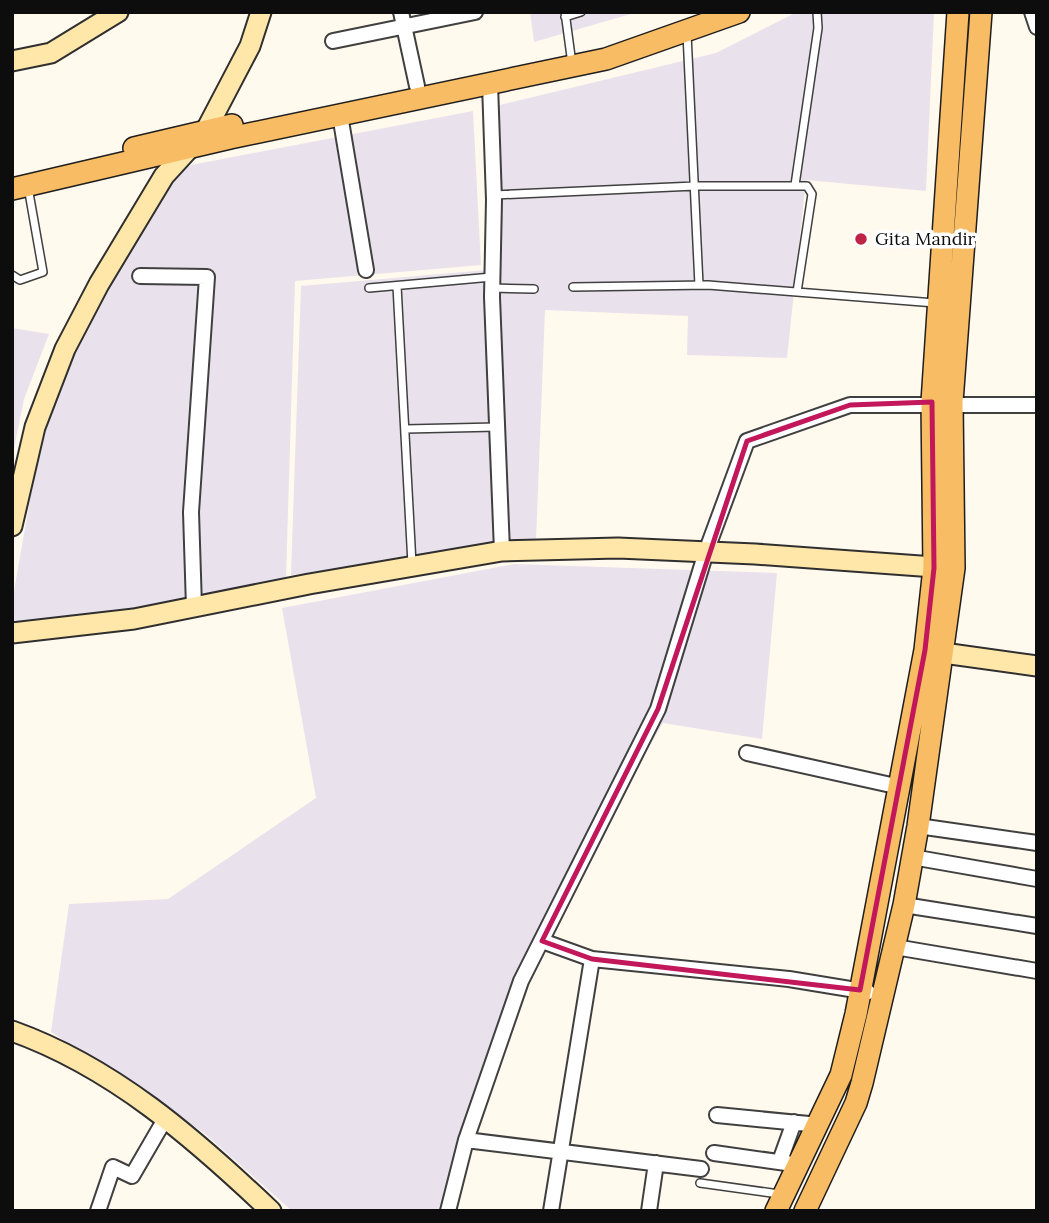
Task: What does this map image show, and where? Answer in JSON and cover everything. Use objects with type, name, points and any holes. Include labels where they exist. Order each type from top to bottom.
[{"type":"main road","points":[[17,184],[189,150],[490,84],[571,60],[700,12]]},
{"type":"main road","points":[[17,184],[206,130],[417,86],[571,60],[606,59],[738,12]]},
{"type":"main road","points":[[805,1211],[856,1103],[895,947],[918,826],[933,652],[944,568],[942,402],[937,303],[958,12]]},
{"type":"main road","points":[[942,402],[981,12]]},
{"type":"main road","points":[[781,1203],[790,1163],[820,1125],[841,1075],[900,787],[933,652]]},
{"type":"street","points":[[12,526],[35,427],[65,349],[99,284],[164,176],[206,130],[250,46],[261,12]]},
{"type":"street","points":[[401,12],[417,86]]},
{"type":"street","points":[[333,41],[475,12]]},
{"type":"street","points":[[1032,12],[1037,27]]},
{"type":"street","points":[[12,61],[51,53],[105,16]]},
{"type":"street","points":[[490,84],[494,195],[493,283],[502,551]]},
{"type":"street","points":[[340,115],[366,270]]},
{"type":"street","points":[[140,276],[206,277],[191,512],[194,607]]},
{"type":"street","points":[[448,1211],[466,1140],[521,981],[658,709],[706,552],[747,441],[850,405],[942,402],[1037,405]]},
{"type":"street","points":[[12,633],[134,619],[502,551],[618,548],[944,568]]},
{"type":"street","points":[[933,652],[1037,666]]},
{"type":"street","points":[[747,753],[900,787]]},
{"type":"street","points":[[918,826],[1037,842]]},
{"type":"street","points":[[912,857],[1037,879]]},
{"type":"street","points":[[904,905],[1037,926]]},
{"type":"street","points":[[542,941],[584,953],[592,959],[789,979],[884,995]]},
{"type":"street","points":[[895,947],[1037,971]]},
{"type":"street","points":[[551,1211],[592,959]]},
{"type":"street","points":[[12,1031],[102,1073],[211,1154],[271,1211]]},
{"type":"street","points":[[12,1041],[34,1048],[98,1081],[205,1161],[258,1211]]},
{"type":"street","points":[[718,1115],[820,1125]]},
{"type":"street","points":[[714,1153],[790,1163],[794,1122]]},
{"type":"street","points":[[98,1211],[113,1167],[132,1175],[161,1126]]},
{"type":"street","points":[[466,1140],[656,1163],[700,1176]]},
{"type":"street","points":[[649,1211],[656,1163]]},
{"type":"lane","points":[[571,60],[565,15],[580,12]]},
{"type":"lane","points":[[796,185],[818,28],[817,12]]},
{"type":"lane","points":[[687,31],[699,285]]},
{"type":"lane","points":[[12,275],[20,280],[43,272],[17,184]]},
{"type":"lane","points":[[494,195],[695,186],[810,187],[812,194],[797,292]]},
{"type":"lane","points":[[369,288],[493,283],[534,289]]},
{"type":"lane","points":[[573,287],[699,285],[937,303]]},
{"type":"lane","points":[[397,286],[412,566]]},
{"type":"lane","points":[[405,429],[498,427]]},
{"type":"lane","points":[[700,1176],[781,1203]]},
{"type":"highlighted area","points":[[932,402],[934,568],[925,650],[860,990],[592,959],[542,941],[658,709],[747,441],[850,405]]},
{"type":"shaded area","points":[[530,12],[638,12],[534,42]]},
{"type":"shaded area","points":[[797,12],[934,12],[926,191],[806,180],[787,358],[687,355],[688,316],[545,310],[536,541],[291,575],[301,286],[487,270],[483,109],[716,53]]},
{"type":"shaded area","points":[[473,111],[481,265],[295,281],[286,578],[230,592],[110,614],[12,626],[13,597],[31,494],[55,391],[109,284],[175,175],[191,165]]},
{"type":"shaded area","points":[[12,328],[49,334],[24,399],[12,459]]},
{"type":"shaded area","points":[[514,564],[777,573],[762,739],[663,723],[516,974],[442,1211],[292,1211],[204,1133],[51,1032],[69,904],[168,899],[316,798],[282,608]]},
{"type":"place","name":"Gita Mandir","points":[[861,239]]}]
